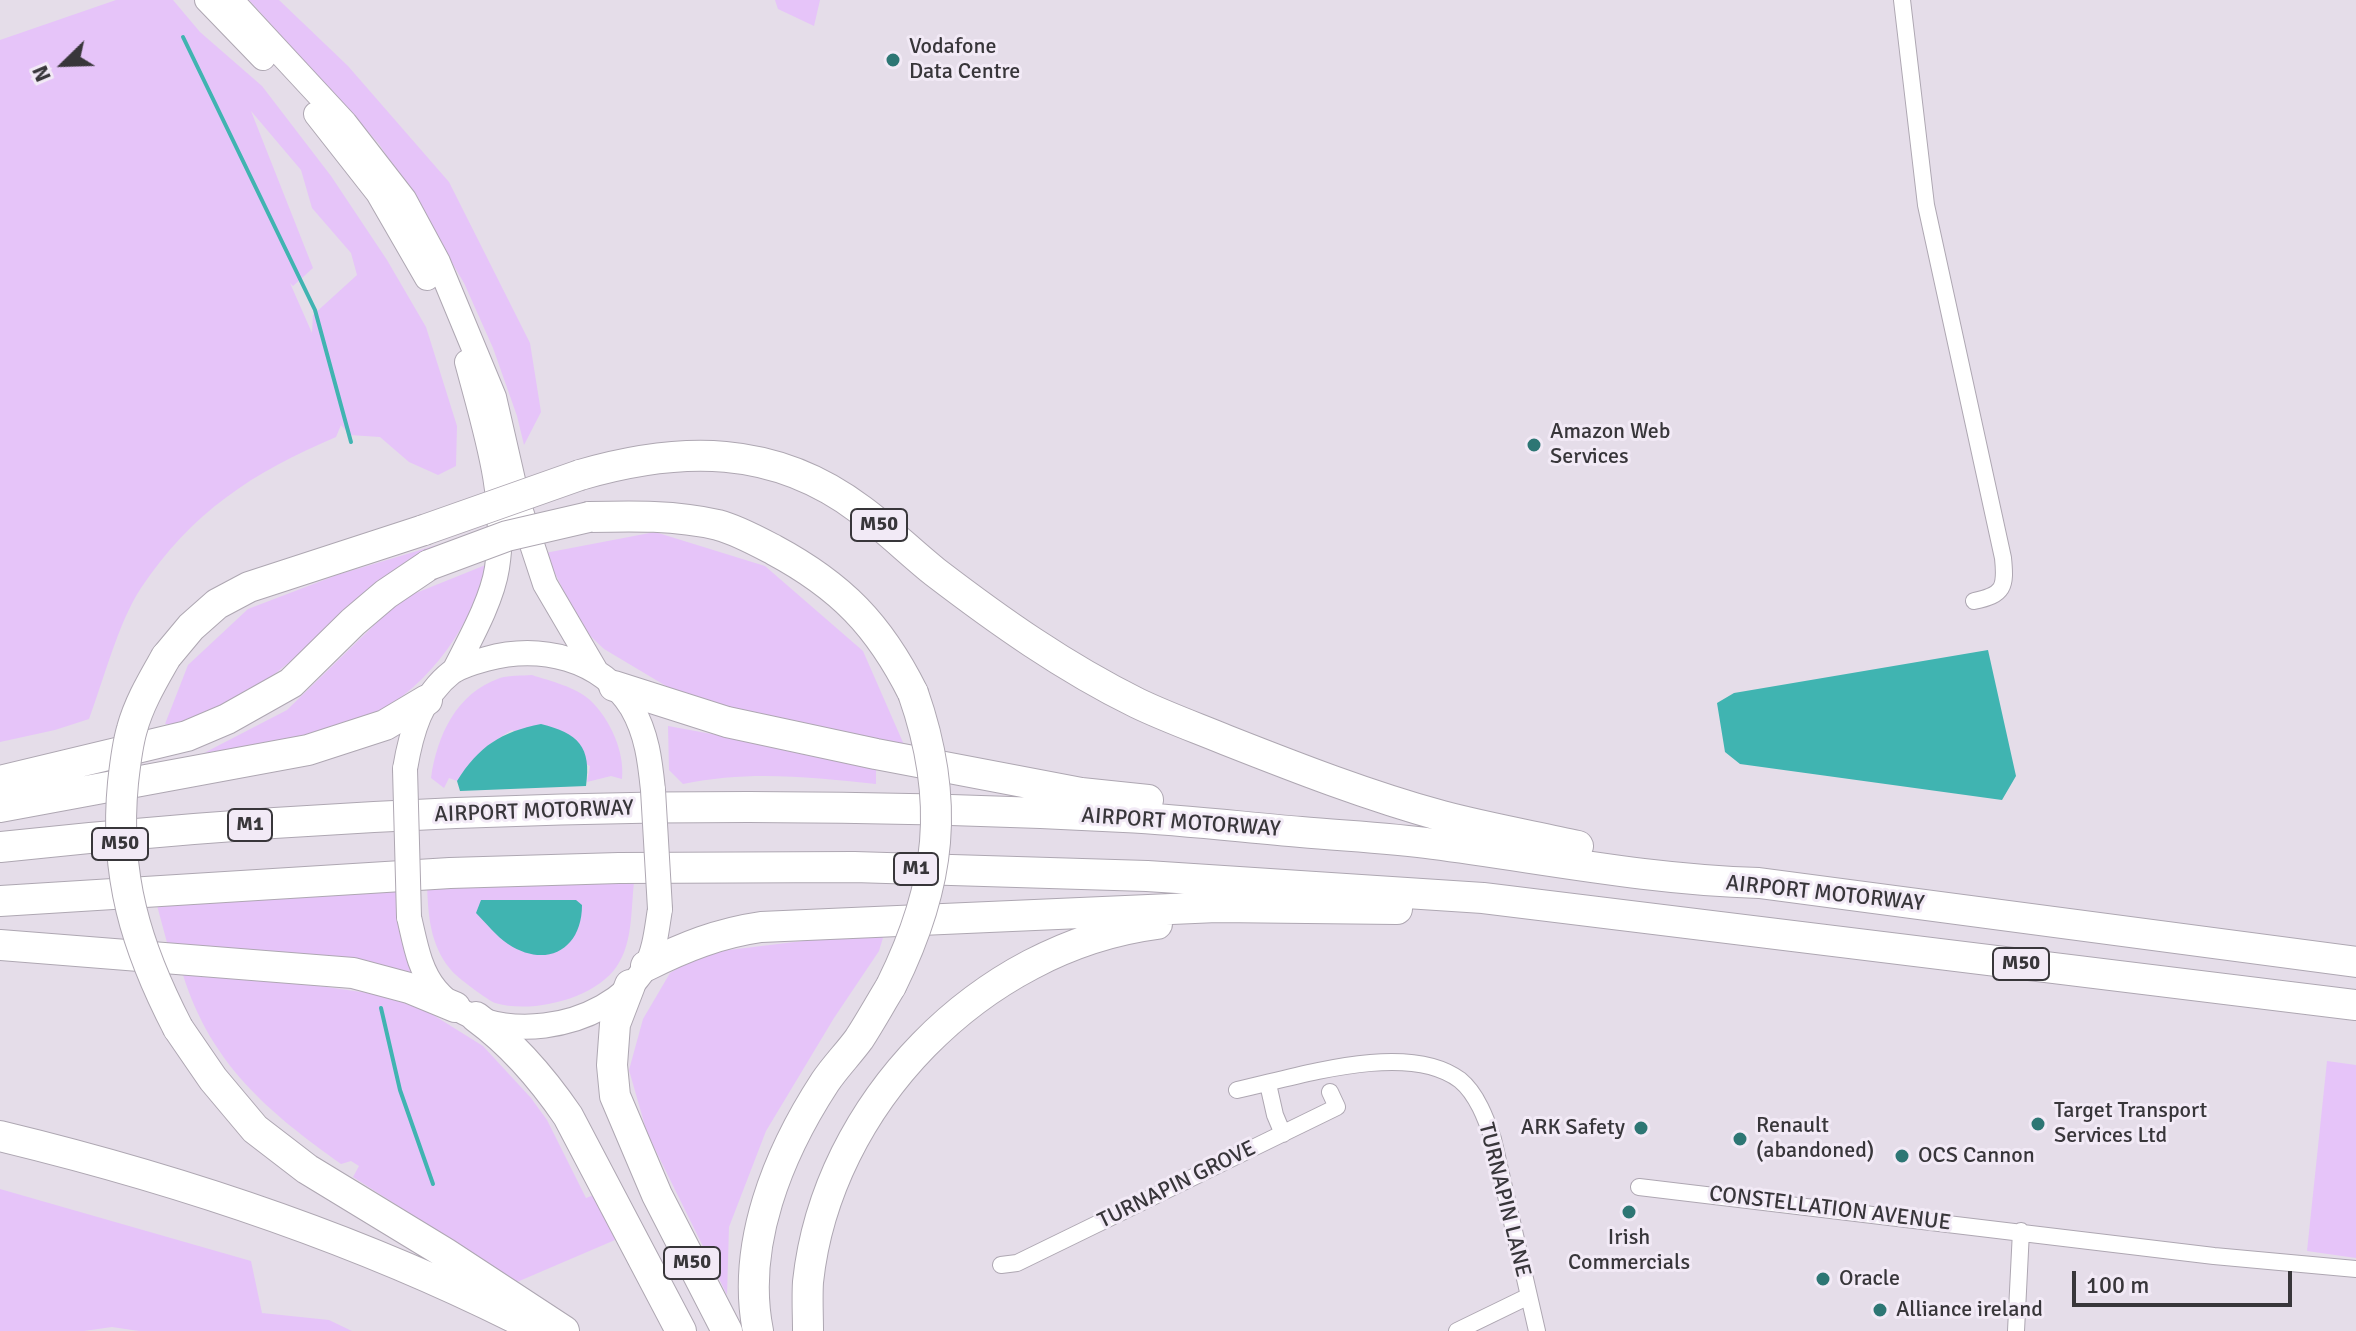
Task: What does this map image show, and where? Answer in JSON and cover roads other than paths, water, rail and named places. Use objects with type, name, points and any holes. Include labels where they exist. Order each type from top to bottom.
[{"type":"highway","name":"M50","points":[[564,1331],[445,1253],[307,1169],[255,1129],[220,1089],[178,1028],[157,988],[142,952],[123,876],[120,841],[132,729],[144,696],[166,657],[191,627],[217,604],[249,587],[580,475],[648,459],[729,456],[802,476],[860,509],[932,569],[1029,641],[1088,678],[1140,705],[1293,767],[1441,815],[1664,864],[1733,873],[1759,883]]},
{"type":"highway","points":[[0,781],[187,736],[227,719],[291,683],[353,622],[386,594],[429,565],[507,536],[589,517],[635,516],[720,526],[806,568],[854,605],[896,658],[913,693],[934,768],[938,808],[936,847],[917,928],[891,986],[859,1039],[826,1080],[805,1116],[766,1203],[753,1303],[758,1331]]},
{"type":"highway","points":[[605,679],[727,722],[984,776],[1081,793],[1384,831],[1427,843]]},
{"type":"highway","points":[[0,807],[308,750],[375,730],[427,700]]},
{"type":"highway","name":"AIRPORT MOTORWAY","points":[[0,847],[233,826],[571,808],[809,807],[1126,817],[1427,843],[1697,881],[1759,883],[2356,962]]},
{"type":"highway","name":"AIRPORT MOTORWAY","points":[[0,901],[450,873],[619,868],[854,867],[1147,876],[1483,898],[2356,1005]]},
{"type":"highway","points":[[638,976],[690,944],[729,931],[761,927],[1143,909],[1275,909]]},
{"type":"highway","name":"M50","points":[[808,1331],[808,1282],[823,1214],[844,1160],[871,1112],[896,1073],[963,1009],[1036,963],[1131,927],[1275,909],[1521,911],[1687,922]]},
{"type":"highway","points":[[0,945],[353,973],[409,988],[466,1012]]},
{"type":"highway","name":"M50","points":[[638,976],[615,1024],[612,1065],[615,1096],[657,1195],[727,1331]]},
{"type":"highway","name":"M50","points":[[466,1012],[499,1034],[549,1088],[568,1116],[681,1331]]},
{"type":"highway","points":[[0,1136],[106,1162],[286,1222],[428,1275],[536,1331]]},
{"type":"main road","points":[[207,0],[321,119],[378,193],[417,258],[465,355],[490,448],[501,513],[497,571],[454,671],[427,700],[416,722],[405,769],[409,917],[417,951],[437,991],[466,1012],[504,1025],[557,1025],[607,1006],[638,976],[660,909],[653,790],[645,734],[631,707],[605,679],[545,584],[518,502],[494,397],[443,272],[404,199],[345,123],[231,0]]},
{"type":"main road","points":[[454,671],[508,653],[542,652],[582,663],[605,679]]},
{"type":"street","points":[[1902,0],[1926,205],[2003,558],[2005,578],[2000,591],[1974,601]]},
{"type":"street","name":"TURNAPIN LANE","points":[[1237,1090],[1389,1061],[1418,1062],[1443,1070],[1462,1082],[1484,1115],[1493,1139],[1537,1331]]},
{"type":"street","points":[[1268,1084],[1283,1134]]},
{"type":"street","name":"TURNAPIN GROVE","points":[[1001,1265],[1017,1263],[1337,1107],[1330,1092]]},
{"type":"street","name":"CONSTELLATION AVENUE","points":[[1639,1187],[2214,1256],[2356,1269]]},
{"type":"street","points":[[2016,1331],[2021,1231]]},
{"type":"street","points":[[1457,1331],[1527,1297]]},
{"type":"waterway","points":[[183,37],[315,310],[351,442]]},
{"type":"waterway","points":[[381,1008],[400,1090],[433,1184]]},
{"type":"place","name":"Vodafone Data Centre","points":[[893,60]]},
{"type":"place","name":"Amazon Web Services","points":[[1534,445]]},
{"type":"place","name":"Target Transport Services Ltd","points":[[2038,1124]]},
{"type":"place","name":"ARK Safety","points":[[1641,1128]]},
{"type":"place","name":"Renault (abandoned)","points":[[1740,1139]]},
{"type":"place","name":"OCS Cannon","points":[[1902,1156]]},
{"type":"place","name":"Irish Commercials","points":[[1629,1212]]},
{"type":"place","name":"Oracle","points":[[1823,1279]]},
{"type":"place","name":"Alliance ireland","points":[[1880,1310]]}]
